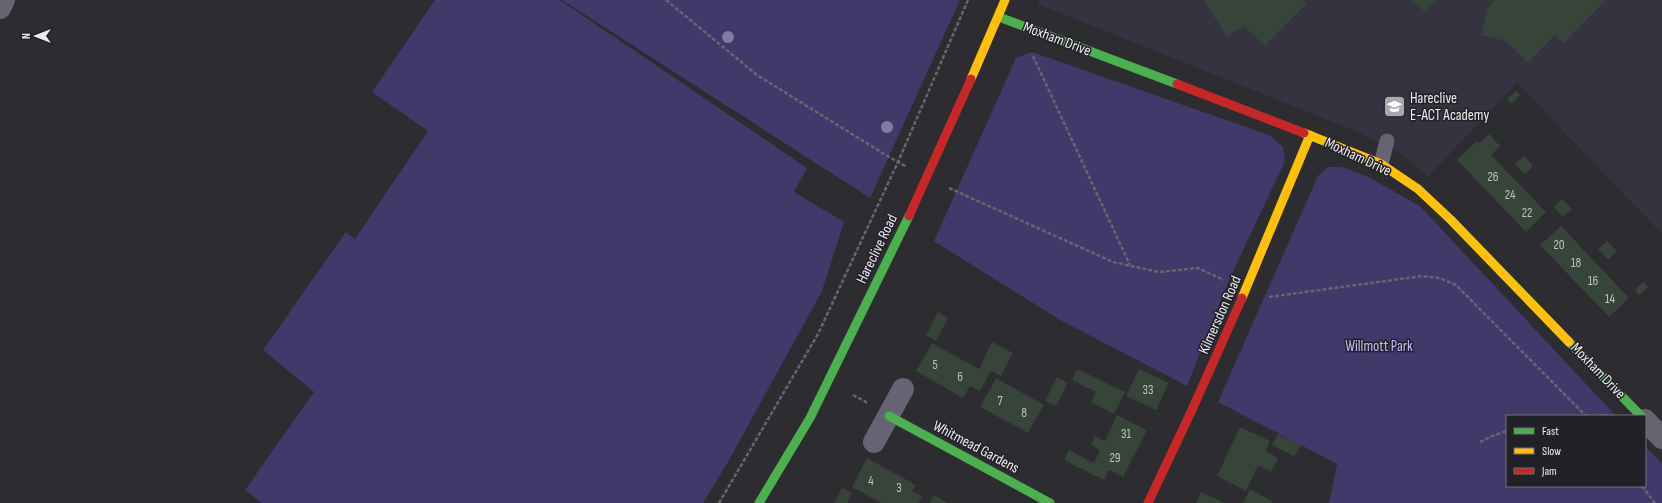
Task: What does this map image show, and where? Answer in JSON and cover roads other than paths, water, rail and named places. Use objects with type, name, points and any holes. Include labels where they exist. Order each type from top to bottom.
[{"type":"street","points":[[0,8],[4,0]]},
{"type":"street","name":"Hareclive Road","points":[[759,503],[810,418],[928,177],[999,17],[1005,0]]},
{"type":"street","name":"Moxham Drive","points":[[999,17],[1310,135],[1381,164],[1418,189],[1451,220],[1640,415]]},
{"type":"street","name":"Kilmersdon Road","points":[[1148,503],[1246,292],[1310,135]]},
{"type":"street","points":[[874,442],[903,389]]},
{"type":"street","name":"Whitmead Gardens","points":[[889,416],[1050,503]]},
{"type":"street","points":[[1646,421],[1662,438]]},
{"type":"lane","points":[[1381,164],[1387,141]]},
{"type":"place","name":"Hareclive E-ACT Academy","points":[[1395,107]]},
{"type":"park label","name":"Willmott Park","points":[[1379,346]]}]
